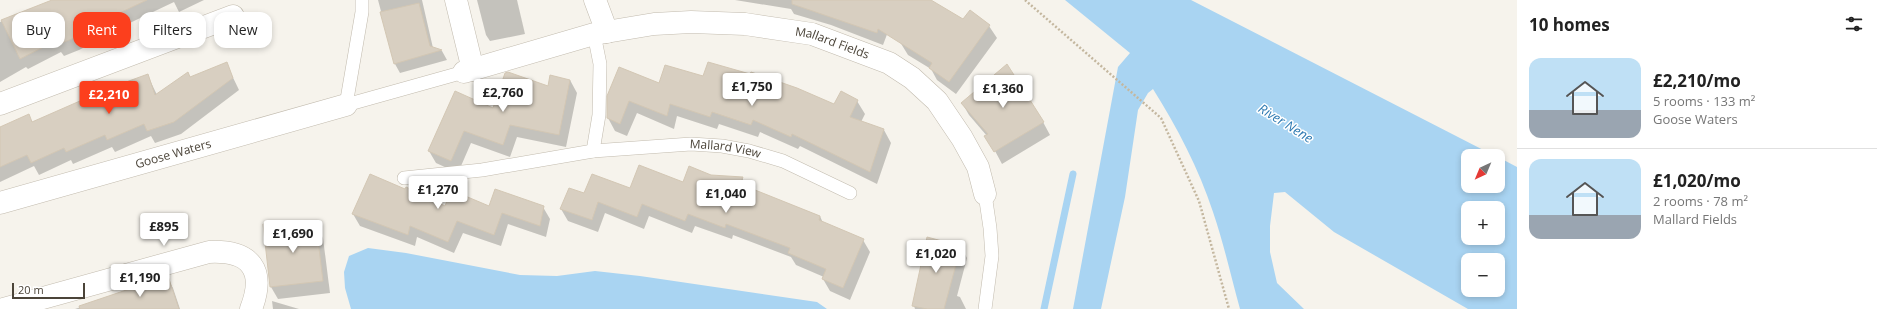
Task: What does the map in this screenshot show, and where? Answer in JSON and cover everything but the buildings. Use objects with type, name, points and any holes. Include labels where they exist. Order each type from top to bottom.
[{"type":"street","points":[[456,0],[468,71]]},
{"type":"street","points":[[595,0],[601,33]]},
{"type":"street","points":[[0,104],[214,23]]},
{"type":"street","name":"Mallard Fields","points":[[468,71],[601,33],[654,24],[745,24],[812,34],[889,63],[912,78],[937,101],[962,138],[978,167],[985,194]]},
{"type":"street","name":"Goose Waters","points":[[0,203],[346,105]]},
{"type":"street","points":[[3,309],[210,252],[225,251],[239,256],[252,266],[257,276],[257,292],[251,309]]},
{"type":"lane","points":[[362,0],[362,12],[346,105],[468,71]]},
{"type":"lane","points":[[593,151],[599,115],[601,33]]},
{"type":"lane","name":"Mallard View","points":[[404,178],[482,170],[593,151],[691,144],[722,146],[749,151],[783,161],[850,193]]},
{"type":"lane","points":[[985,194],[992,256],[985,309]]},
{"type":"path","points":[[1025,0],[1161,118],[1199,201],[1229,309]]},
{"type":"water","name":"River Nene","points":[[1065,0],[1191,0],[1481,149],[1461,149],[1461,193],[1505,193],[1505,161],[1517,167],[1517,309],[1468,309],[1334,232],[1285,192],[1274,193],[1270,226],[1270,252],[1277,283],[1304,309],[1240,309],[1217,224],[1201,180],[1179,133],[1153,89],[1148,93],[1138,110],[1125,197],[1101,309],[1073,309],[1118,67],[1130,53]]},
{"type":"water","points":[[368,248],[406,253],[520,275],[557,276],[595,271],[640,276],[817,302],[827,309],[351,309],[345,288],[344,272],[349,256]]},
{"type":"waterway","points":[[1044,309],[1073,174]]}]
